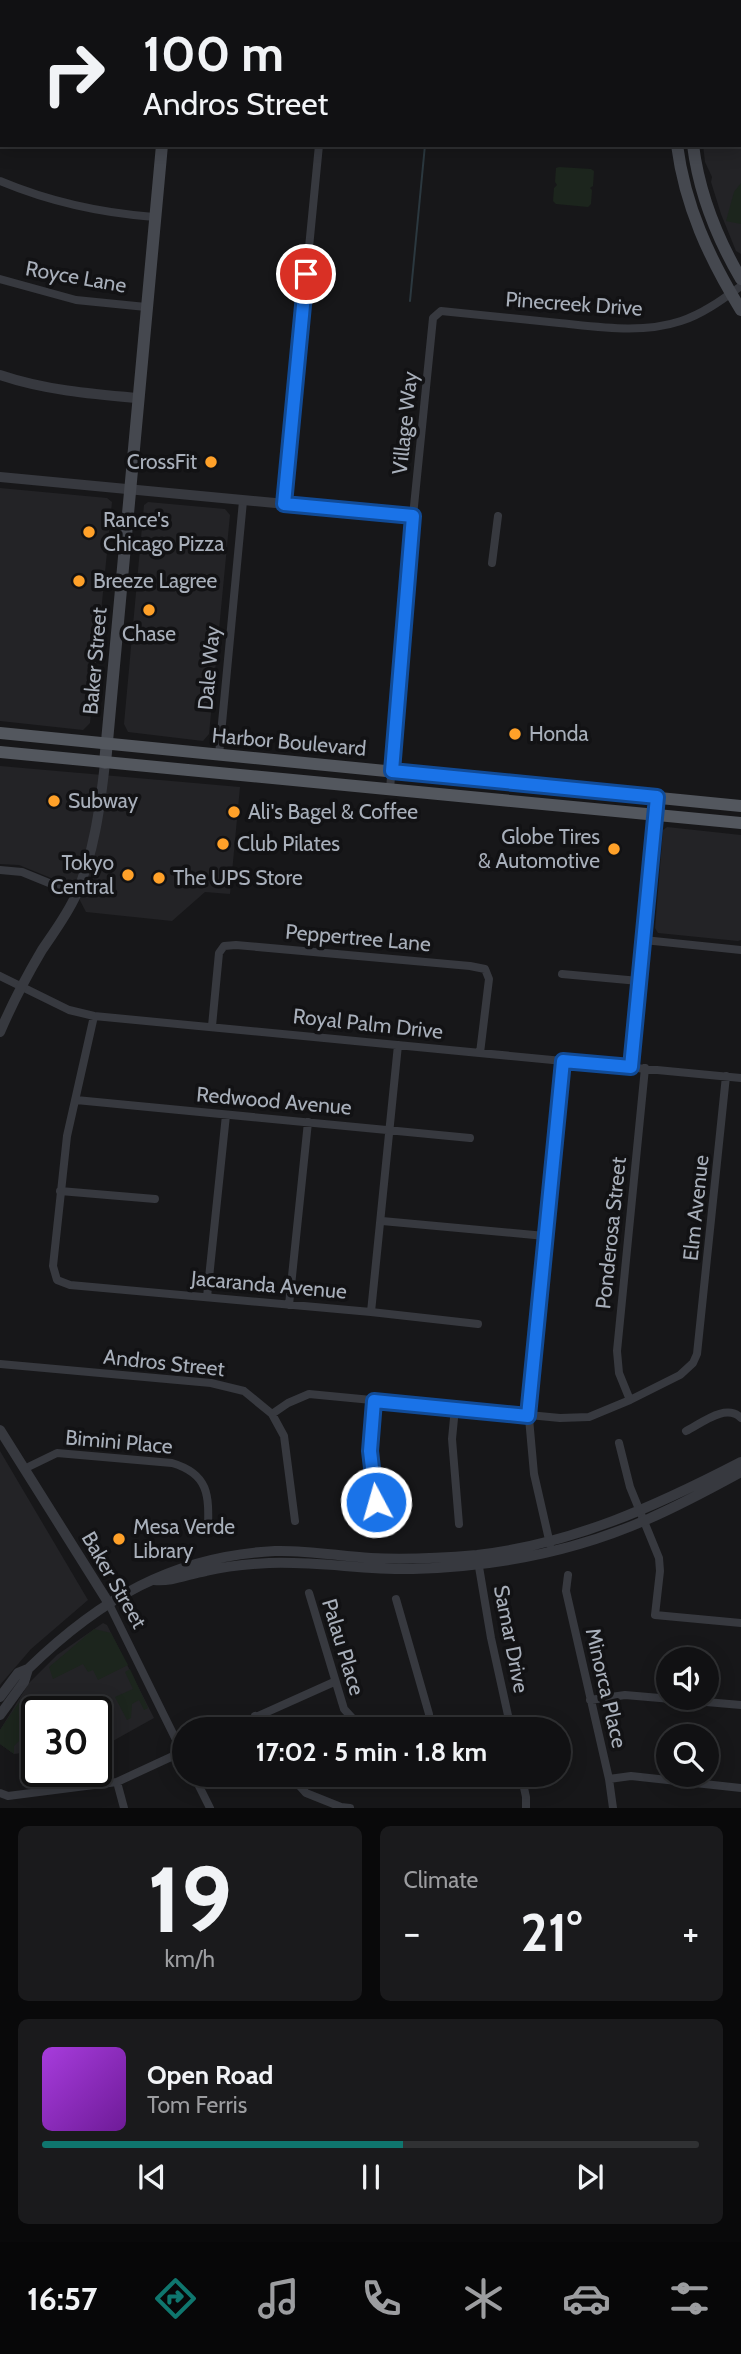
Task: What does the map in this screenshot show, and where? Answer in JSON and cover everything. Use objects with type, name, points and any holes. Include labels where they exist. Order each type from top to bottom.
[{"type":"main road","name":"Baker Street","points":[[105,763],[162,147]]},
{"type":"main road","points":[[677,147],[685,190],[699,232],[736,290],[741,310]]},
{"type":"main road","points":[[694,147],[706,203],[741,279]]},
{"type":"main road","name":"Harbor Boulevard","points":[[0,733],[741,806]]},
{"type":"main road","name":"Harbor Boulevard","points":[[0,752],[741,823]]},
{"type":"street","points":[[284,504],[319,147]]},
{"type":"street","points":[[0,181],[75,207],[155,217]]},
{"type":"street","name":"Royce Lane","points":[[0,279],[76,300],[146,307]]},
{"type":"street","name":"Pinecreek Drive","points":[[436,313],[441,310],[589,326],[643,328],[682,321],[736,290]]},
{"type":"street","name":"Village Way","points":[[390,789],[413,516],[433,318],[436,313]]},
{"type":"street","points":[[0,375],[63,389],[137,398]]},
{"type":"street","points":[[0,477],[413,516]]},
{"type":"street","name":"Dale Way","points":[[219,755],[243,501]]},
{"type":"street","points":[[492,563],[498,516]]},
{"type":"street","name":"Baker Street","points":[[0,1032],[20,988],[76,894],[91,851],[100,810],[105,763]]},
{"type":"street","points":[[631,1067],[657,797]]},
{"type":"street","points":[[0,870],[22,872],[76,894]]},
{"type":"street","points":[[643,940],[741,950]]},
{"type":"street","name":"Peppertree Lane","points":[[212,1026],[219,953],[224,946],[236,944],[456,964],[485,969],[489,979],[480,1053]]},
{"type":"street","points":[[562,974],[639,981]]},
{"type":"street","name":"Royal Palm Drive","points":[[0,976],[69,1010],[94,1016],[741,1077]]},
{"type":"street","points":[[94,1016],[67,1136],[60,1191],[155,1199]]},
{"type":"street","points":[[371,1312],[398,1045]]},
{"type":"street","points":[[551,1546],[534,1474],[528,1416],[563,1061]]},
{"type":"street","name":"Ponderosa Street","points":[[630,1400],[619,1373],[617,1351],[645,1068]]},
{"type":"street","name":"Elm Avenue","points":[[630,1400],[686,1371],[695,1359],[700,1343],[726,1076]]},
{"type":"street","name":"Redwood Avenue","points":[[76,1100],[470,1138]]},
{"type":"street","points":[[207,1297],[226,1115]]},
{"type":"street","points":[[289,1305],[309,1122]]},
{"type":"street","name":"Jacaranda Avenue","points":[[60,1191],[53,1266],[57,1280],[70,1285],[478,1324]]},
{"type":"street","points":[[382,1222],[545,1236]]},
{"type":"street","name":"Andros Street","points":[[0,1364],[211,1383],[244,1391],[272,1414]]},
{"type":"street","points":[[295,1521],[284,1436],[272,1414],[309,1394],[528,1416],[581,1418],[630,1400]]},
{"type":"street","points":[[374,1401],[370,1451],[378,1527]]},
{"type":"street","points":[[455,1408],[452,1439],[459,1524]]},
{"type":"street","points":[[686,1431],[722,1413],[733,1413],[741,1418]]},
{"type":"street","name":"Baker Street","points":[[0,1430],[108,1602],[172,1731]]},
{"type":"street","points":[[619,1443],[630,1487],[660,1566],[654,1615],[741,1623]]},
{"type":"street","name":"Bimini Place","points":[[24,1469],[57,1452],[182,1465],[198,1477],[208,1493],[208,1529]]},
{"type":"street","points":[[642,1516],[741,1462]]},
{"type":"street","points":[[0,1697],[18,1673],[28,1669],[74,1626],[108,1602],[163,1573],[190,1564],[240,1554],[277,1551],[393,1559],[478,1560],[551,1546],[642,1516],[741,1472]]},
{"type":"street","name":"Samar Drive","points":[[478,1560],[508,1717]]},
{"type":"street","name":"Minorca Place","points":[[568,1575],[566,1591],[613,1808]]},
{"type":"street","name":"Palau Place","points":[[309,1593],[334,1682],[344,1709],[351,1717]]},
{"type":"street","points":[[396,1599],[429,1717]]},
{"type":"street","points":[[0,1714],[24,1682],[28,1669]]},
{"type":"street","points":[[255,1716],[334,1682]]},
{"type":"street","points":[[590,1700],[625,1695],[741,1705]]},
{"type":"street","points":[[0,1793],[8,1796],[117,1782],[172,1758]]},
{"type":"street","points":[[608,1779],[631,1776],[741,1788]]},
{"type":"street","points":[[117,1782],[124,1808]]},
{"type":"street","points":[[200,1787],[210,1808]]},
{"type":"street","points":[[301,1787],[306,1793],[350,1808]]},
{"type":"street","points":[[524,1787],[526,1808]]},
{"type":"shaded area","points":[[703,147],[741,147],[741,254],[736,251],[721,214],[711,182],[712,177],[705,162]]},
{"type":"shaded area","points":[[556,168],[594,171],[593,186],[590,188],[591,204],[588,207],[556,204],[553,201],[554,188],[557,185]]},
{"type":"shaded area","points":[[741,183],[741,224],[726,221],[734,192]]},
{"type":"shaded area","points":[[0,488],[107,498],[112,502],[90,723],[83,730],[0,721]]},
{"type":"shaded area","points":[[148,502],[225,509],[230,515],[209,734],[203,741],[128,732],[124,724],[144,505]]},
{"type":"shaded area","points":[[0,766],[240,787],[230,894],[205,892],[172,921],[86,912],[73,887],[19,865],[0,864]]},
{"type":"shaded area","points":[[667,827],[741,835],[741,940],[658,933],[655,928],[663,830]]},
{"type":"shaded area","points":[[0,1451],[88,1600],[31,1649],[0,1685]]},
{"type":"shaded area","points":[[103,1623],[107,1625],[154,1718],[112,1741],[112,1696],[21,1696],[21,1753],[14,1754],[0,1744],[0,1730],[29,1683],[57,1655]]},
{"type":"shaded area","points":[[94,1629],[111,1633],[128,1665],[98,1680],[93,1670],[88,1672],[83,1664],[53,1679],[49,1667]]},
{"type":"shaded area","points":[[130,1669],[148,1708],[144,1710],[139,1700],[132,1704],[131,1718],[127,1720],[115,1697],[133,1689],[125,1672]]},
{"type":"shaded area","points":[[21,1699],[21,1741],[14,1746],[14,1754],[0,1744],[0,1730]]},
{"type":"waterway","points":[[410,301],[425,147]]},
{"type":"place","name":"CrossFit","points":[[211,462]]},
{"type":"place","name":"Rance's Chicago Pizza","points":[[89,532]]},
{"type":"place","name":"Breeze Lagree","points":[[79,581]]},
{"type":"place","name":"Chase","points":[[149,610]]},
{"type":"place","name":"Honda","points":[[515,734]]},
{"type":"place","name":"Subway","points":[[54,801]]},
{"type":"place","name":"Ali's Bagel & Coffee","points":[[234,812]]},
{"type":"place","name":"Club Pilates","points":[[223,844]]},
{"type":"place","name":"Globe Tires & Automotive","points":[[614,849]]},
{"type":"place","name":"Tokyo Central","points":[[128,875]]},
{"type":"place","name":"The UPS Store","points":[[159,878]]},
{"type":"place","name":"Mesa Verde Library","points":[[119,1539]]},
{"type":"route","points":[[306,274],[284,504],[413,516],[392,771],[657,797],[631,1067],[563,1061],[528,1416],[374,1401],[370,1451],[376,1502]]}]
